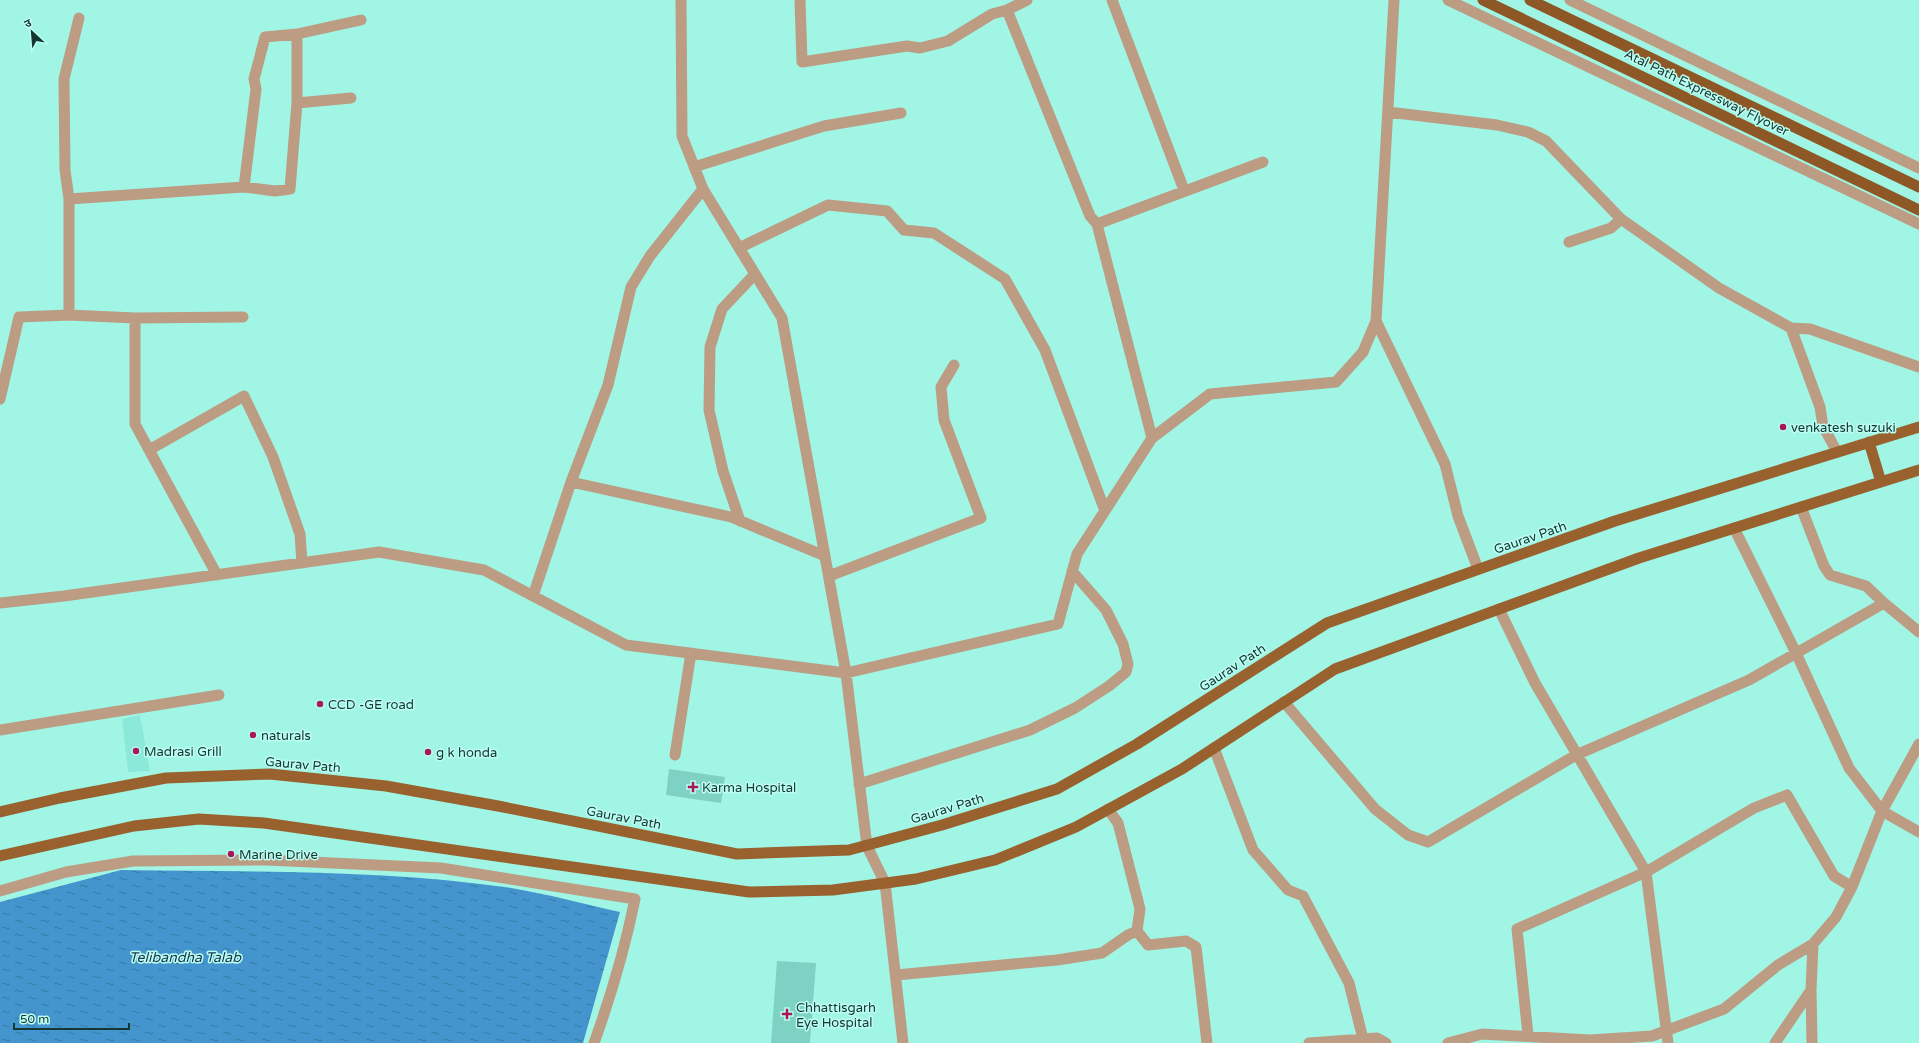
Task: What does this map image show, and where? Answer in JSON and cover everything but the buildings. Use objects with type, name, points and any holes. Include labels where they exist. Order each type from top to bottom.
[{"type":"highway","name":"Atal Path Expressway Flyover","points":[[1482,0],[1919,210]]},
{"type":"highway","name":"Atal Path Expressway Flyover","points":[[1530,0],[1919,187]]},
{"type":"main road","name":"Gaurav Path","points":[[0,812],[60,798],[166,778],[270,774],[386,786],[498,806],[737,854],[849,850],[1057,790],[1137,744],[1327,623],[1615,521],[1919,427]]},
{"type":"main road","points":[[1869,442],[1881,482]]},
{"type":"main road","points":[[0,856],[134,826],[199,819],[264,823],[749,892],[833,890],[916,879],[995,860],[1076,827],[1182,769],[1335,669],[1639,558],[1919,470]]},
{"type":"street","points":[[681,0],[682,136],[703,189],[782,318],[846,672],[866,846],[885,883],[904,1043]]},
{"type":"street","points":[[800,0],[802,62],[907,46],[920,48],[948,41],[992,14],[1007,10],[1027,0]]},
{"type":"street","points":[[1112,0],[1184,190]]},
{"type":"street","points":[[0,603],[380,552],[484,570],[626,645],[846,672],[1058,624],[1077,554],[1152,438],[1210,394],[1336,382],[1363,352],[1376,321],[1394,0]]},
{"type":"street","points":[[1448,0],[1919,224]]},
{"type":"street","points":[[1570,0],[1919,168]]},
{"type":"street","points":[[1007,10],[1090,216],[1097,224],[1152,438]]},
{"type":"street","points":[[69,315],[69,199],[65,170],[64,79],[79,18]]},
{"type":"street","points":[[244,187],[256,89],[254,79],[265,37],[297,34],[361,20]]},
{"type":"street","points":[[69,199],[244,187],[274,191],[290,189],[297,103],[297,34]]},
{"type":"street","points":[[297,103],[351,98]]},
{"type":"street","points":[[694,167],[824,126],[901,112]]},
{"type":"street","points":[[1388,112],[1497,125],[1528,132],[1546,141],[1621,219],[1719,288],[1791,328],[1810,329],[1919,367]]},
{"type":"street","points":[[1097,224],[1184,190],[1263,162]]},
{"type":"street","points":[[533,596],[571,482],[608,385],[631,287],[650,256],[703,189]]},
{"type":"street","points":[[739,248],[828,205],[879,210],[887,211],[904,230],[934,233],[1005,279],[1045,350],[1105,511]]},
{"type":"street","points":[[1568,242],[1611,228],[1621,219]]},
{"type":"street","points":[[740,522],[723,471],[709,410],[710,347],[722,309],[755,274]]},
{"type":"street","points":[[0,399],[19,317],[69,315],[134,318],[243,317]]},
{"type":"street","points":[[134,318],[135,424],[217,575]]},
{"type":"street","points":[[1376,321],[1446,464],[1458,516],[1478,570]]},
{"type":"street","points":[[1791,328],[1820,407],[1823,426],[1837,452]]},
{"type":"street","points":[[828,576],[981,518],[944,420],[941,387],[954,365]]},
{"type":"street","points":[[149,450],[244,396],[273,457],[300,534],[302,563]]},
{"type":"street","points":[[571,482],[731,517],[825,556]]},
{"type":"street","points":[[1801,507],[1824,566],[1830,575],[1866,586],[1919,632]]},
{"type":"street","points":[[1734,528],[1796,653],[1849,768],[1882,811],[1919,832]]},
{"type":"street","points":[[859,784],[1030,730],[1075,708],[1109,686],[1126,672],[1128,664],[1123,644],[1106,610],[1072,571]]},
{"type":"street","points":[[1284,702],[1375,809],[1408,835],[1428,842],[1576,755],[1749,680],[1884,603]]},
{"type":"street","points":[[1499,609],[1535,683],[1646,872],[1668,1043]]},
{"type":"street","points":[[675,755],[691,653]]},
{"type":"street","points":[[0,730],[219,695]]},
{"type":"street","points":[[1448,1043],[1482,1034],[1528,1035],[1590,1040],[1652,1036],[1724,1009],[1778,966],[1813,944],[1836,917],[1852,887],[1882,811],[1919,744]]},
{"type":"street","points":[[1214,748],[1253,850],[1288,890],[1303,896],[1349,983],[1363,1039]]},
{"type":"street","points":[[1528,1035],[1517,929],[1646,872],[1754,808],[1787,794],[1834,876],[1852,887]]},
{"type":"street","points":[[1108,809],[1118,823],[1140,909],[1137,931],[1148,945],[1186,941],[1196,947],[1207,1043]]},
{"type":"street","points":[[0,891],[66,872],[133,862],[267,860],[441,868],[635,899],[626,937],[594,1043]]},
{"type":"street","points":[[896,975],[1058,960],[1102,953],[1128,935],[1137,931]]},
{"type":"street","points":[[1812,1043],[1811,990],[1813,944]]},
{"type":"street","points":[[1775,1043],[1811,990]]},
{"type":"street","points":[[1310,1043],[1377,1038],[1386,1043]]},
{"type":"shaded area","points":[[140,715],[150,771],[128,772],[122,719]]},
{"type":"water","name":"Telibandha Talab","points":[[121,870],[365,874],[414,877],[511,888],[620,912],[583,1043],[0,1043],[0,902]]},
{"type":"place","name":"venkatesh suzuki","points":[[1783,427]]},
{"type":"place","name":"CCD -GE road","points":[[320,704]]},
{"type":"place","name":"naturals","points":[[253,735]]},
{"type":"place","name":"Madrasi Grill","points":[[136,751]]},
{"type":"place","name":"g k honda","points":[[428,752]]},
{"type":"place","name":"Karma Hospital","points":[[693,787]]},
{"type":"place","name":"Marine Drive","points":[[231,854]]},
{"type":"place","name":"Chhattisgarh Eye Hospital","points":[[787,1014]]}]
